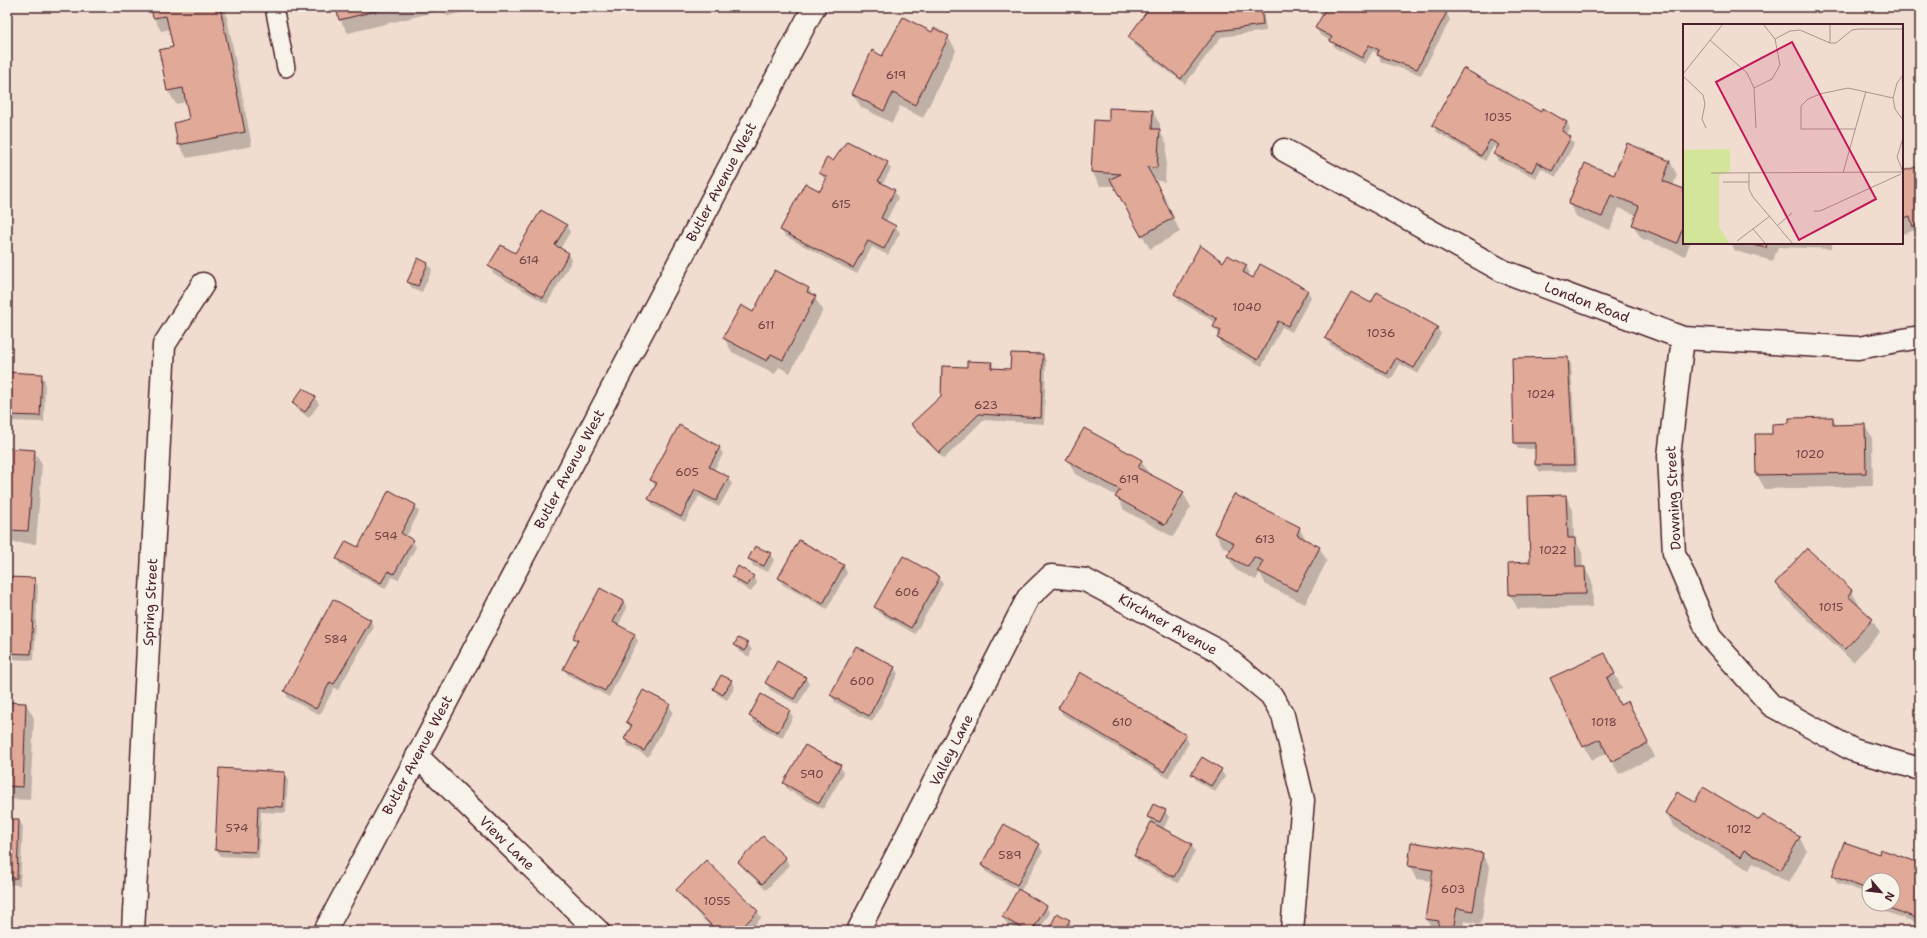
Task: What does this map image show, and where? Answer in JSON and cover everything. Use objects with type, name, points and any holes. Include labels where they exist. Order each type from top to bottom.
[{"type":"street","name":"Butler Avenue West","points":[[325,931],[814,7]]},
{"type":"street","name":"London Road","points":[[1284,150],[1503,271],[1683,338],[1858,348],[1920,337]]},
{"type":"street","name":"Spring Street","points":[[133,931],[164,345],[203,284]]},
{"type":"street","name":"Downing Street","points":[[1683,338],[1669,456],[1674,552],[1710,637],[1771,705],[1853,750],[1920,769]]},
{"type":"street","name":"Valley Lane","points":[[858,931],[1028,598],[1051,576]]},
{"type":"street","name":"Kirchner Avenue","points":[[1051,576],[1085,580],[1217,650],[1271,695],[1283,715],[1303,800],[1292,931]]},
{"type":"street","name":"View Lane","points":[[417,756],[598,931]]},
{"type":"lane","points":[[274,7],[286,68]]},
{"type":"building","points":[[151,7],[220,7],[245,132],[178,145],[174,123],[189,119],[183,88],[167,91],[159,50],[173,47],[166,16],[153,18]]},
{"type":"building","points":[[336,7],[392,7],[339,20]]},
{"type":"building","points":[[1150,7],[1261,7],[1263,25],[1217,31],[1181,79],[1128,37]]},
{"type":"building","points":[[1327,7],[1437,7],[1447,12],[1417,69],[1377,55],[1379,50],[1369,45],[1362,58],[1330,41],[1332,37],[1315,28]]},
{"type":"building","points":[[903,17],[932,32],[934,28],[949,36],[915,105],[893,93],[884,111],[852,94],[872,50],[882,56]]},
{"type":"building","points":[[1463,68],[1541,112],[1543,108],[1567,122],[1562,131],[1571,137],[1552,171],[1537,162],[1532,172],[1493,154],[1499,145],[1490,140],[1481,156],[1432,125]]},
{"type":"building","points":[[1109,108],[1153,110],[1152,129],[1160,129],[1157,168],[1147,167],[1173,218],[1141,236],[1110,179],[1121,174],[1091,172],[1094,120],[1109,121]]},
{"type":"building","points":[[847,141],[888,162],[878,181],[895,190],[881,218],[896,226],[884,249],[868,241],[853,268],[780,230],[805,183],[820,191],[827,177],[819,173],[827,157],[833,161]]},
{"type":"building","points":[[1627,143],[1670,161],[1663,181],[1683,189],[1683,228],[1677,243],[1632,225],[1639,206],[1611,195],[1602,217],[1568,204],[1585,163],[1614,175]]},
{"type":"building","points":[[1920,166],[1920,225],[1913,227],[1910,216],[1903,219],[1903,171]]},
{"type":"building","points":[[541,210],[567,225],[555,245],[569,253],[543,298],[488,266],[501,245],[515,253]]},
{"type":"building","points":[[1750,244],[1767,244],[1766,248]]},
{"type":"building","points":[[1200,245],[1223,262],[1227,255],[1247,265],[1243,272],[1253,278],[1260,264],[1308,290],[1288,326],[1278,321],[1258,360],[1217,338],[1221,331],[1213,327],[1217,319],[1174,294]]},
{"type":"building","points":[[418,258],[428,263],[418,286],[407,282]]},
{"type":"building","points":[[775,270],[809,288],[807,292],[816,296],[783,360],[771,354],[767,361],[723,338],[741,305],[753,312]]},
{"type":"building","points":[[1351,292],[1371,303],[1377,292],[1438,327],[1414,368],[1396,358],[1387,374],[1325,338]]},
{"type":"building","points":[[1011,353],[1043,354],[1041,418],[979,414],[939,453],[911,424],[941,396],[942,366],[967,367],[967,361],[992,362],[991,368],[1010,369]]},
{"type":"building","points":[[1568,357],[1574,465],[1535,465],[1535,443],[1514,443],[1512,358]]},
{"type":"building","points":[[7,372],[42,374],[40,416],[7,415]]},
{"type":"building","points":[[303,388],[316,397],[305,412],[292,403]]},
{"type":"building","points":[[1833,417],[1833,425],[1865,424],[1866,473],[1756,475],[1755,434],[1772,434],[1772,424],[1789,423],[1789,418]]},
{"type":"building","points":[[679,425],[720,447],[709,467],[729,477],[716,501],[695,490],[681,517],[648,499],[657,483],[650,480]]},
{"type":"building","points":[[1084,428],[1142,460],[1138,468],[1184,492],[1165,525],[1115,497],[1120,490],[1066,460]]},
{"type":"building","points":[[7,448],[35,450],[28,531],[7,530]]},
{"type":"building","points":[[389,490],[416,505],[401,533],[413,540],[394,574],[388,571],[381,583],[336,559],[346,541],[358,547]]},
{"type":"building","points":[[1234,494],[1300,527],[1297,535],[1320,547],[1297,591],[1258,571],[1263,561],[1254,557],[1248,567],[1227,556],[1234,543],[1214,533]]},
{"type":"building","points":[[1566,495],[1568,538],[1575,538],[1576,567],[1585,567],[1586,594],[1509,595],[1508,563],[1530,562],[1528,496]]},
{"type":"building","points":[[799,540],[844,565],[823,604],[778,578]]},
{"type":"building","points":[[755,546],[771,553],[764,566],[748,559]]},
{"type":"building","points":[[1807,548],[1852,590],[1848,596],[1873,619],[1845,649],[1775,583]]},
{"type":"building","points":[[903,556],[940,577],[911,628],[874,607]]},
{"type":"building","points":[[738,566],[754,576],[747,586],[732,577]]},
{"type":"building","points":[[7,577],[35,578],[31,654],[7,653]]},
{"type":"building","points":[[600,588],[624,601],[613,622],[635,634],[605,691],[563,669],[578,640],[573,638]]},
{"type":"building","points":[[333,599],[371,620],[334,684],[330,682],[316,709],[284,691]]},
{"type":"building","points":[[738,638],[748,643],[745,651],[734,645]]},
{"type":"building","points":[[856,646],[895,667],[869,716],[830,695]]},
{"type":"building","points":[[1920,648],[1920,677],[1917,677]]},
{"type":"building","points":[[1605,653],[1615,674],[1607,678],[1620,705],[1628,701],[1648,743],[1611,762],[1600,739],[1583,747],[1550,678]]},
{"type":"building","points":[[777,661],[806,677],[794,699],[765,683]]},
{"type":"building","points":[[1080,672],[1186,735],[1164,772],[1058,708]]},
{"type":"building","points":[[721,675],[732,680],[723,695],[713,689]]},
{"type":"building","points":[[643,690],[670,704],[644,751],[624,739],[632,725],[626,722]]},
{"type":"building","points":[[761,694],[790,710],[778,732],[749,716]]},
{"type":"building","points":[[7,702],[26,703],[23,787],[7,786]]},
{"type":"building","points":[[805,745],[841,765],[819,803],[783,783]]},
{"type":"building","points":[[1202,757],[1222,769],[1211,786],[1191,774]]},
{"type":"building","points":[[219,768],[285,772],[283,807],[258,806],[256,852],[215,850]]},
{"type":"building","points":[[1703,787],[1759,820],[1763,815],[1800,837],[1781,870],[1745,850],[1741,857],[1665,813],[1677,792],[1695,802]]},
{"type":"building","points":[[1153,804],[1166,810],[1160,822],[1147,817]]},
{"type":"building","points":[[7,819],[19,819],[17,878],[7,878]]},
{"type":"building","points":[[1151,822],[1192,844],[1174,877],[1134,856]]},
{"type":"building","points":[[1004,824],[1040,844],[1017,885],[981,865]]},
{"type":"building","points":[[763,836],[786,858],[762,884],[738,862]]},
{"type":"building","points":[[1411,842],[1483,853],[1473,911],[1457,908],[1453,930],[1458,931],[1437,931],[1439,921],[1425,919],[1433,870],[1408,866]]},
{"type":"building","points":[[1844,842],[1879,854],[1880,849],[1920,863],[1919,919],[1900,912],[1901,872],[1861,872],[1861,887],[1832,876]]},
{"type":"building","points":[[706,860],[758,911],[739,931],[717,931],[676,890]]},
{"type":"building","points":[[1018,889],[1047,906],[1032,931],[1027,931],[1002,917]]},
{"type":"building","points":[[1057,913],[1070,920],[1064,931],[1048,931]]}]
